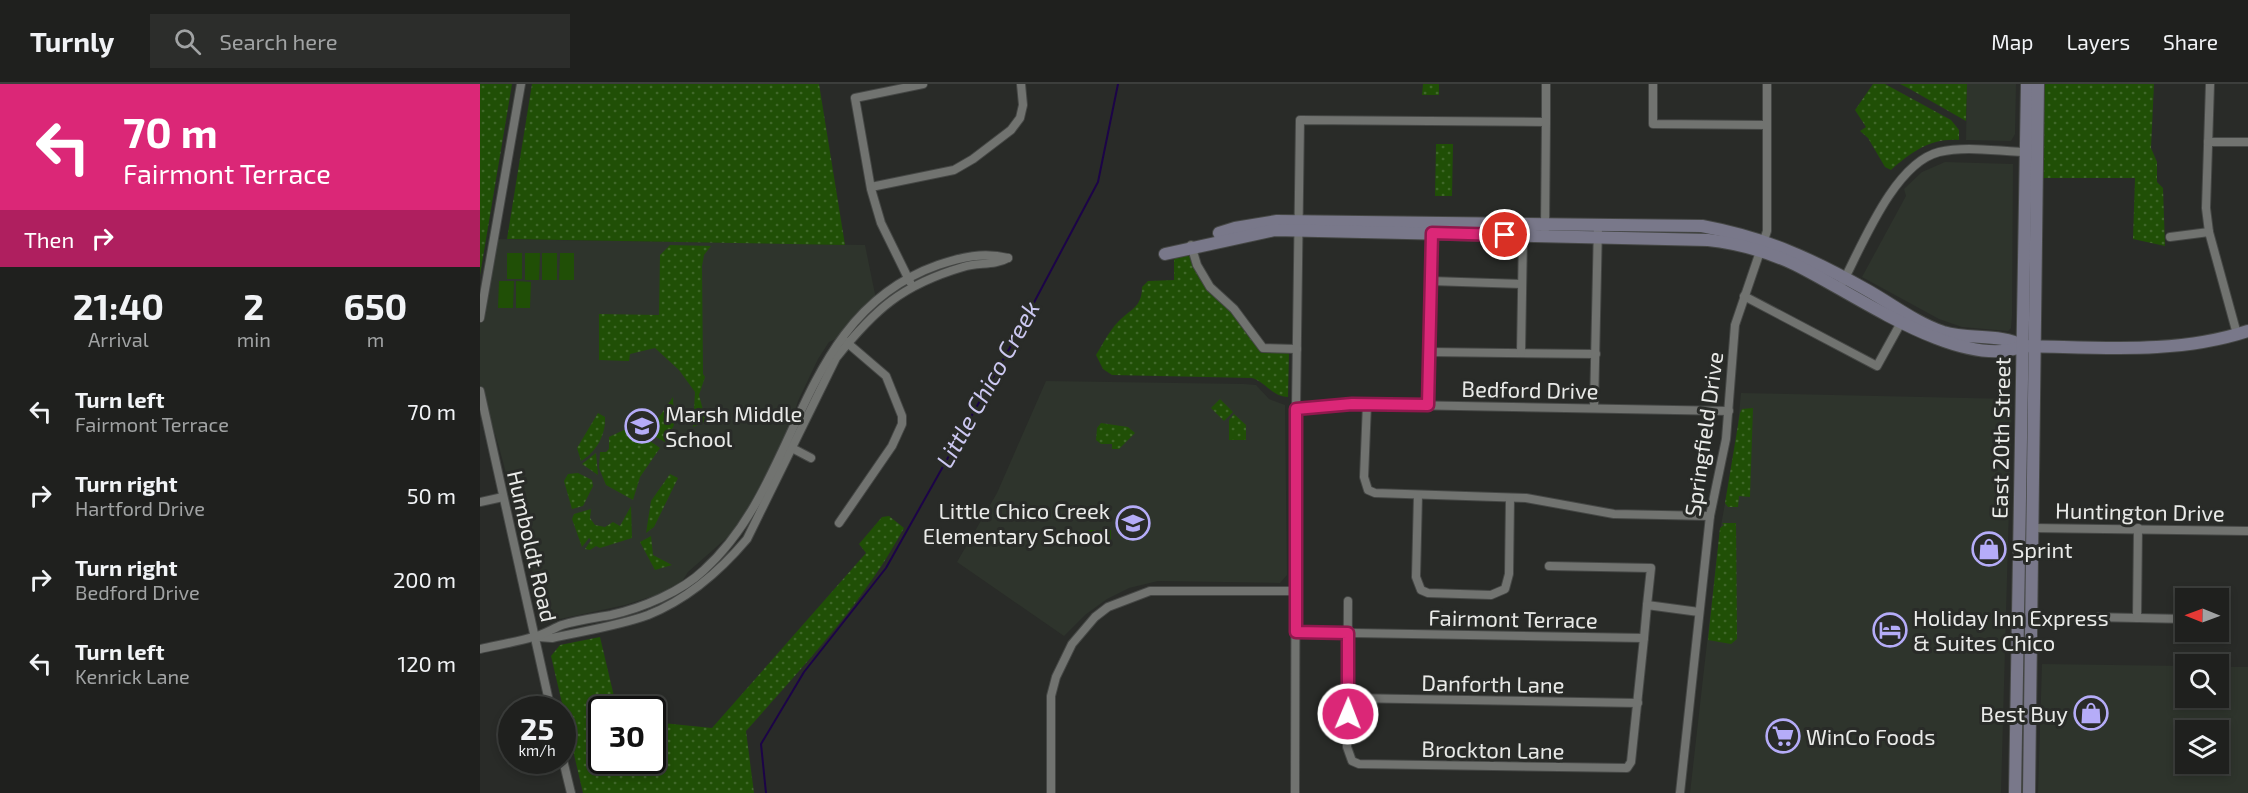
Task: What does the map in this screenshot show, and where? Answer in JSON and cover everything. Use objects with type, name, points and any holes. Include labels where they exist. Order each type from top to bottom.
[{"type":"street","points":[[480,318],[521,84]]},
{"type":"street","points":[[910,282],[880,223],[855,98],[923,84]]},
{"type":"street","points":[[871,187],[954,170],[973,159],[1011,130],[1020,118],[1023,105],[1021,84]]},
{"type":"street","points":[[1545,230],[1546,84]]},
{"type":"street","points":[[1653,84],[1653,124],[1767,125]]},
{"type":"street","name":"Springfield Drive","points":[[1680,793],[1710,516],[1729,411],[1735,325],[1763,246],[1768,216],[1767,84]]},
{"type":"street","name":"East 20th Street","points":[[2027,84],[2032,182],[2036,190]]},
{"type":"street","name":"East 20th Street","points":[[2015,793],[2038,84]]},
{"type":"street","points":[[1297,349],[1263,348],[1234,309],[1210,287],[1197,265],[1191,246],[1299,226],[1598,231],[1708,240],[1763,246],[1843,283],[1904,317],[1940,342],[1962,348],[2013,351],[2029,346],[2172,347],[2242,332],[2212,252],[2209,232],[2210,84]]},
{"type":"street","points":[[1295,793],[1296,409],[1300,120],[1546,122]]},
{"type":"street","points":[[2208,142],[2248,142]]},
{"type":"street","points":[[1843,283],[1897,183],[1916,164],[1937,153],[1956,150],[2030,152]]},
{"type":"street","name":"East 20th Street","points":[[2029,793],[2032,528],[2029,346],[2030,152]]},
{"type":"street","points":[[1432,229],[1523,235],[1545,230]]},
{"type":"street","points":[[1428,405],[1432,229]]},
{"type":"street","points":[[1594,408],[1598,231]]},
{"type":"street","points":[[2170,237],[2209,232]]},
{"type":"street","points":[[1521,353],[1523,235]]},
{"type":"street","points":[[480,649],[535,637],[563,625],[630,609],[662,597],[703,571],[744,523],[789,446],[819,371],[845,340],[857,317],[876,299],[910,282],[966,266],[1000,263],[1008,258],[992,254],[969,256],[925,269],[910,282]]},
{"type":"street","points":[[1431,281],[1522,284]]},
{"type":"street","points":[[1744,296],[1877,366],[1904,317]]},
{"type":"street","points":[[839,523],[892,446],[902,424],[902,416],[886,376],[845,340]]},
{"type":"street","points":[[1429,352],[1596,354]]},
{"type":"street","name":"Humboldt Road","points":[[480,391],[548,696]]},
{"type":"street","points":[[1367,404],[1365,484],[1375,493],[1510,498],[1614,514],[1710,516]]},
{"type":"street","name":"Bedford Drive","points":[[1296,409],[1367,404],[1729,411]]},
{"type":"street","points":[[789,446],[811,458]]},
{"type":"street","points":[[1418,495],[1416,577],[1420,590],[1428,593],[1491,595],[1505,589],[1509,574],[1510,498]]},
{"type":"street","points":[[480,502],[503,496]]},
{"type":"street","name":"Huntington Drive","points":[[2032,528],[2248,531]]},
{"type":"street","points":[[2137,618],[2138,528]]},
{"type":"street","points":[[1549,566],[1651,568],[1638,703]]},
{"type":"street","points":[[1051,793],[1051,696],[1056,677],[1072,644],[1095,617],[1108,607],[1150,591],[1296,591]]},
{"type":"street","points":[[1348,601],[1348,698]]},
{"type":"street","points":[[1647,605],[1699,612]]},
{"type":"street","points":[[2091,617],[2175,619]]},
{"type":"street","name":"Fairmont Terrace","points":[[1296,632],[1644,638]]},
{"type":"street","name":"Danforth Lane","points":[[1348,698],[1638,703]]},
{"type":"street","name":"Brockton Lane","points":[[1348,698],[1348,755],[1352,761],[1359,764],[1627,768],[1632,762],[1638,703]]},
{"type":"street","points":[[566,774],[571,793]]},
{"type":"shaded area","points":[[1967,84],[2016,84],[2015,134],[2011,141],[1966,140]]},
{"type":"shaded area","points":[[1945,162],[2013,164],[2012,316],[2011,328],[2008,331],[1962,327],[1939,319],[1862,277],[1906,196],[1904,189],[1922,172]]},
{"type":"shaded area","name":"Marsh Middle School","points":[[495,239],[865,245],[876,299],[841,337],[829,342],[818,359],[798,401],[785,444],[742,519],[731,534],[688,572],[678,588],[625,605],[546,622],[499,447],[480,386],[480,318]]},
{"type":"shaded area","name":"Little Chico Creek Elementary School","points":[[1046,381],[1256,385],[1269,399],[1285,405],[1287,575],[1280,583],[1158,581],[1129,588],[1107,599],[1085,615],[1064,636],[957,562],[997,493]]},
{"type":"shaded area","points":[[1741,393],[2012,399],[2001,793],[1690,793],[1719,537],[1737,436]]},
{"type":"shaded area","points":[[2042,664],[2175,666],[2175,708],[2229,708],[2229,667],[2248,667],[2248,793],[2038,793]]},
{"type":"green space","points":[[480,84],[512,84],[480,275]]},
{"type":"green space","points":[[532,84],[819,84],[845,245],[507,239]]},
{"type":"green space","points":[[1423,84],[1439,84],[1439,95],[1422,95]]},
{"type":"green space","points":[[1873,84],[1885,84],[1951,120],[1959,130],[1959,140],[1930,144],[1906,157],[1891,170],[1885,167],[1868,138],[1860,131],[1866,127],[1855,110]]},
{"type":"green space","points":[[1900,84],[1967,84],[1966,121],[1908,88]]},
{"type":"green space","points":[[2043,84],[2154,84],[2151,148],[2157,162],[2157,182],[2163,188],[2165,246],[2133,239],[2135,178],[2043,178],[2041,162]]},
{"type":"green space","points":[[1436,144],[1453,144],[1452,196],[1435,196]]},
{"type":"green space","points":[[670,245],[711,246],[704,255],[702,266],[703,374],[705,377],[699,395],[706,421],[693,427],[695,392],[679,370],[655,348],[630,354],[629,361],[599,360],[599,314],[659,315],[660,255]]},
{"type":"green space","points":[[507,253],[522,253],[522,279],[507,279]]},
{"type":"green space","points":[[525,253],[540,253],[539,280],[525,280]]},
{"type":"green space","points":[[542,253],[557,253],[557,280],[542,280]]},
{"type":"green space","points":[[560,253],[574,253],[574,280],[559,280]]},
{"type":"green space","points":[[1188,254],[1261,353],[1289,353],[1288,397],[1278,395],[1252,378],[1112,375],[1103,369],[1096,355],[1109,333],[1138,304],[1142,287],[1148,281],[1174,280],[1174,256]]},
{"type":"green space","points":[[499,281],[514,281],[513,308],[498,308]]},
{"type":"green space","points":[[516,281],[531,282],[530,308],[516,308]]},
{"type":"green space","points":[[673,397],[674,425],[665,442],[648,433]]},
{"type":"green space","points":[[1220,399],[1233,412],[1224,421],[1211,408]]},
{"type":"green space","points":[[1753,408],[1750,497],[1739,496],[1738,507],[1728,507],[1725,503],[1740,413],[1742,409]]},
{"type":"green space","points":[[598,413],[605,417],[602,436],[595,448],[581,461],[577,448]]},
{"type":"green space","points":[[1234,414],[1246,425],[1246,440],[1229,440],[1229,420]]},
{"type":"green space","points":[[1101,423],[1128,427],[1135,433],[1119,449],[1112,449],[1112,444],[1101,444],[1096,440],[1097,428]]},
{"type":"green space","points":[[626,429],[641,437],[643,443],[650,441],[660,448],[640,477],[633,500],[606,485],[599,468],[600,452],[606,452],[609,449],[609,437]]},
{"type":"green space","points":[[596,453],[598,475],[582,464]]},
{"type":"green space","points":[[578,473],[592,480],[593,486],[583,506],[572,509],[564,481],[568,474]]},
{"type":"green space","points":[[670,474],[678,478],[654,527],[646,533],[651,501]]},
{"type":"green space","points":[[631,506],[632,538],[600,548],[596,546],[590,550],[585,549],[591,540],[589,538],[582,547],[572,519],[574,514],[591,509],[590,518],[595,525],[605,527],[613,522],[620,526]]},
{"type":"green space","points":[[889,516],[904,528],[888,556],[831,634],[746,731],[754,793],[583,793],[576,763],[576,696],[560,696],[551,656],[560,645],[600,637],[614,696],[588,696],[588,774],[666,774],[666,723],[712,728],[866,553],[859,544],[882,517]]},
{"type":"green space","points":[[1722,523],[1736,523],[1737,639],[1731,644],[1708,640],[1720,528],[1724,525]]},
{"type":"green space","points":[[1088,530],[1111,530],[1111,544],[1088,544]]},
{"type":"green space","points":[[651,536],[653,555],[672,565],[655,570],[640,542]]},
{"type":"waterway","name":"Little Chico Creek","points":[[766,793],[761,744],[804,672],[886,568],[1013,342],[1098,182],[1118,84]]},
{"type":"place","name":"Marsh Middle School","points":[[642,426]]},
{"type":"place","name":"Little Chico Creek Elementary School","points":[[1133,523]]},
{"type":"place","name":"Sprint","points":[[1989,549]]},
{"type":"place","name":"Holiday Inn Express & Suites Chico","points":[[1890,630]]},
{"type":"place","name":"Best Buy","points":[[2091,713]]},
{"type":"place","name":"WinCo Foods","points":[[1783,736]]},
{"type":"route","points":[[1348,714],[1348,633],[1296,632],[1296,409],[1312,410],[1352,404],[1428,405],[1432,233],[1505,235]]}]
